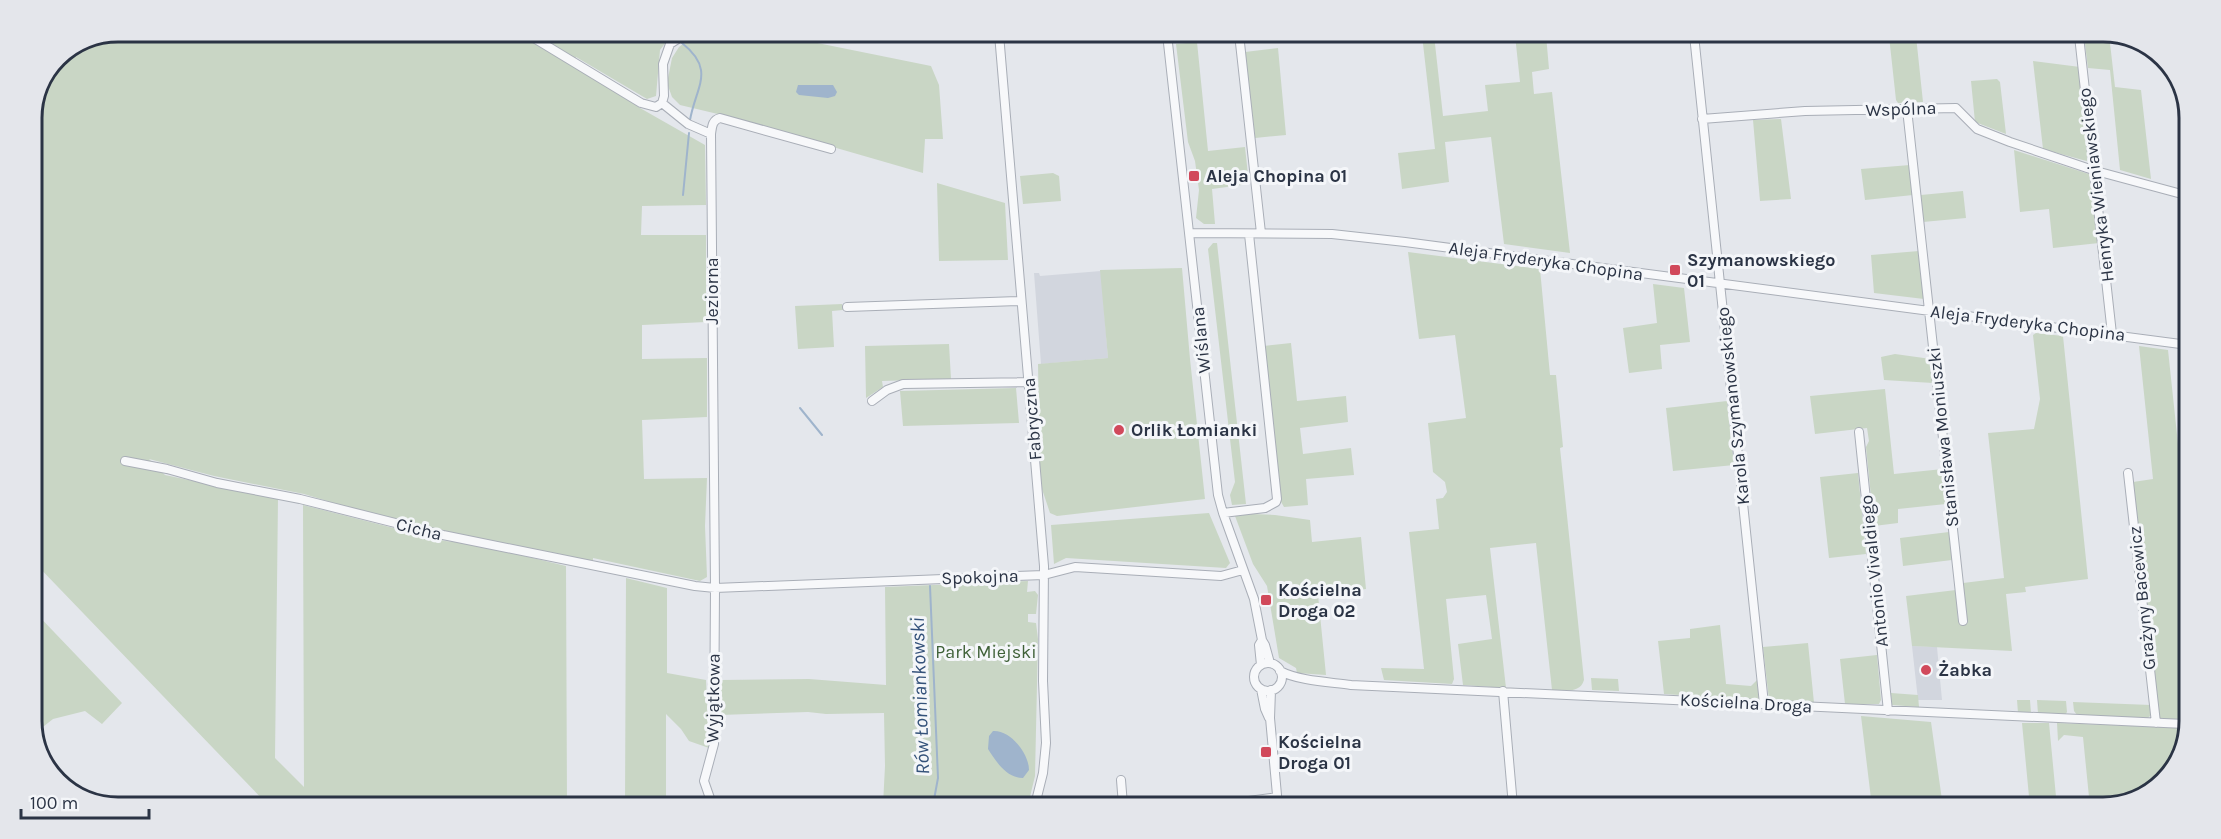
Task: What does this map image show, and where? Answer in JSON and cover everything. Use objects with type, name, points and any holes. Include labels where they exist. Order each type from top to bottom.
[{"type":"street","points":[[540,42],[641,104],[656,107],[662,103],[664,96],[663,64],[670,44],[673,42]]},
{"type":"street","name":"Fabryczna","points":[[1000,42],[1044,575],[1043,681],[1046,743],[1043,773],[1037,797]]},
{"type":"street","name":"Wiślana","points":[[1168,42],[1218,495],[1254,599],[1265,645],[1265,664]]},
{"type":"street","points":[[1240,42],[1261,233]]},
{"type":"street","name":"Karola Szymanowskiego","points":[[1695,42],[1764,704]]},
{"type":"street","name":"Henryka Wieniawskiego","points":[[2080,42],[2096,171],[2112,334]]},
{"type":"street","points":[[662,103],[688,124],[711,134],[712,124],[720,118],[831,149]]},
{"type":"street","name":"Wspólna","points":[[1702,119],[1805,111],[1956,108],[1977,129],[2096,171],[2179,193]]},
{"type":"street","name":"Stanisława Moniuszki","points":[[1907,109],[1963,621]]},
{"type":"street","name":"Jeziorna","points":[[711,134],[715,588]]},
{"type":"street","name":"Aleja Fryderyka Chopina","points":[[1190,233],[1332,234],[1405,242],[2179,344]]},
{"type":"street","points":[[1223,513],[1265,508],[1277,499],[1249,234]]},
{"type":"street","points":[[847,307],[1022,301]]},
{"type":"street","points":[[872,400],[887,390],[903,384],[1028,382]]},
{"type":"street","name":"Antonio Vivaldiego","points":[[1859,432],[1888,711]]},
{"type":"street","name":"Cicha","points":[[125,461],[300,499],[450,537],[646,577],[715,588]]},
{"type":"street","name":"Grażyny Bacewicz","points":[[2128,473],[2156,723]]},
{"type":"street","name":"Spokojna","points":[[715,588],[1044,575],[1075,567],[1221,576],[1243,570]]},
{"type":"street","name":"Wyjątkowa","points":[[710,797],[704,781],[714,744],[715,588]]},
{"type":"street","points":[[1261,689],[1271,690],[1279,684],[1278,667],[1265,664],[1255,671],[1254,677],[1257,686],[1261,689],[1265,709],[1270,718]]},
{"type":"street","name":"Kościelna Droga","points":[[1280,671],[1308,680],[1351,685],[2179,724]]},
{"type":"street","name":"Kościelna Droga","points":[[1279,684],[1287,681],[1308,680]]},
{"type":"street","points":[[1271,690],[1270,718],[1278,797]]},
{"type":"street","points":[[1503,691],[1512,797]]},
{"type":"street","points":[[1121,780],[1122,797]]},
{"type":"shaded area","points":[[1101,271],[1108,358],[1041,364],[1034,273],[1039,273],[1040,276]]},
{"type":"shaded area","points":[[1912,646],[1937,647],[1942,700],[1918,700]]},
{"type":"green space","points":[[536,42],[614,89],[640,108],[705,145],[706,205],[642,206],[641,235],[706,235],[706,322],[642,325],[642,359],[707,358],[707,417],[642,420],[644,479],[707,478],[705,526],[707,577],[700,581],[593,558],[593,563],[567,558],[370,514],[304,494],[214,476],[149,459],[165,475],[278,499],[275,758],[304,787],[303,505],[445,541],[475,544],[566,566],[567,797],[260,797],[42,570],[42,118],[43,103],[48,89],[64,64],[89,48],[103,43]]},
{"type":"green space","points":[[545,42],[666,42],[660,50],[656,96],[647,99],[576,57],[576,61]]},
{"type":"green space","points":[[685,42],[812,42],[931,66],[939,85],[943,139],[925,139],[923,173],[680,105],[672,97],[667,83],[672,58]]},
{"type":"green space","points":[[1197,42],[1208,151],[1245,147],[1249,184],[1212,189],[1215,224],[1204,224],[1196,218],[1199,190],[1195,161],[1188,142],[1176,44]]},
{"type":"green space","points":[[1423,42],[1435,42],[1443,116],[1488,111],[1485,85],[1520,82],[1516,42],[1547,42],[1549,69],[1532,72],[1534,94],[1552,92],[1570,253],[1504,244],[1491,137],[1445,142],[1449,182],[1402,189],[1398,153],[1435,149]]},
{"type":"green space","points":[[1890,42],[1917,42],[1923,102],[1898,103]]},
{"type":"green space","points":[[2085,42],[2110,43],[2115,87],[2141,90],[2151,179],[2120,170],[2110,70],[2088,68]]},
{"type":"green space","points":[[1278,48],[1286,135],[1255,138],[1245,52]]},
{"type":"green space","points":[[2033,61],[2080,67],[2090,162],[2043,149]]},
{"type":"green space","points":[[1997,79],[2000,82],[2006,134],[1975,122],[1971,81]]},
{"type":"green space","points":[[1781,119],[1791,199],[1760,201],[1753,120]]},
{"type":"green space","points":[[2014,150],[2092,175],[2099,243],[2053,248],[2049,209],[2020,212]]},
{"type":"green space","points":[[1910,165],[1913,195],[1865,200],[1861,169]]},
{"type":"green space","points":[[1053,173],[1059,176],[1061,201],[1023,204],[1020,176]]},
{"type":"green space","points":[[937,183],[1005,203],[1008,260],[939,261]]},
{"type":"green space","points":[[1963,191],[1966,218],[1923,222],[1921,195]]},
{"type":"green space","points":[[1213,243],[1217,243],[1246,504],[1232,505],[1230,495],[1235,482],[1208,249]]},
{"type":"green space","points":[[1919,251],[1924,299],[1874,293],[1871,255]]},
{"type":"green space","points":[[1408,252],[1540,269],[1550,375],[1556,375],[1563,447],[1560,448],[1584,680],[1575,689],[1552,690],[1536,543],[1490,548],[1506,688],[1463,685],[1458,644],[1492,639],[1486,595],[1446,599],[1454,679],[1452,684],[1384,680],[1381,668],[1424,669],[1409,532],[1439,529],[1436,499],[1443,498],[1447,492],[1445,482],[1433,472],[1428,423],[1466,418],[1455,335],[1419,339]]},
{"type":"green space","name":"Orlik Łomianki","points":[[1182,268],[1205,499],[1057,516],[1050,513],[1040,483],[1038,364],[1108,358],[1100,270]]},
{"type":"green space","points":[[1653,284],[1684,288],[1690,342],[1660,345],[1662,369],[1629,373],[1623,328],[1657,323]]},
{"type":"green space","points":[[842,304],[843,310],[832,311],[834,347],[798,349],[795,306]]},
{"type":"green space","points":[[2036,333],[2063,336],[2088,579],[2025,587],[2026,592],[2006,594],[2012,651],[1912,646],[1906,596],[1956,590],[1958,621],[1964,626],[1967,621],[1963,583],[2004,578],[1988,433],[2034,429],[2040,399],[2033,335]]},
{"type":"green space","points":[[1291,343],[1297,401],[1346,396],[1348,422],[1300,428],[1303,454],[1351,448],[1354,475],[1306,479],[1308,505],[1284,507],[1280,500],[1264,346]]},
{"type":"green space","points":[[949,344],[951,379],[882,381],[883,387],[866,398],[865,346]]},
{"type":"green space","points":[[2139,346],[2168,350],[2179,453],[2179,720],[2159,719],[2133,482],[2153,479]]},
{"type":"green space","points":[[1895,354],[1931,359],[1933,383],[1884,380],[1881,357]]},
{"type":"green space","points":[[1016,388],[1019,423],[903,426],[900,391]]},
{"type":"green space","points":[[1885,389],[1894,474],[1943,469],[1946,504],[1898,509],[1898,523],[1874,526],[1866,447],[1869,441],[1867,428],[1815,434],[1810,396]]},
{"type":"green space","points":[[1727,401],[1734,465],[1673,471],[1666,408]]},
{"type":"green space","points":[[1858,473],[1866,554],[1829,558],[1820,477]]},
{"type":"green space","points":[[1209,513],[1230,563],[1226,568],[1066,558],[1054,564],[1051,525]]},
{"type":"green space","points":[[1252,514],[1310,520],[1312,542],[1361,537],[1366,589],[1318,595],[1326,675],[1297,673],[1296,668],[1279,658],[1267,586],[1253,564],[1235,516]]},
{"type":"green space","points":[[1949,532],[1952,560],[1903,566],[1900,538]]},
{"type":"green space","points":[[626,578],[667,588],[667,673],[706,680],[709,748],[689,741],[666,714],[666,797],[625,797]]},
{"type":"green space","name":"Park Miejski","points":[[1028,581],[1027,592],[1035,591],[1038,595],[1036,614],[1028,614],[1028,622],[1036,623],[1038,639],[1035,776],[1030,797],[883,797],[884,713],[808,712],[720,715],[720,680],[809,679],[886,685],[885,587]]},
{"type":"green space","points":[[42,619],[122,703],[102,724],[85,711],[53,719],[42,728]]},
{"type":"green space","points":[[1720,625],[1726,684],[1751,686],[1757,680],[1759,700],[1664,694],[1658,641],[1690,638],[1690,629]]},
{"type":"green space","points":[[1808,643],[1814,703],[1769,700],[1763,647]]},
{"type":"green space","points":[[1877,655],[1881,700],[1879,704],[1845,704],[1840,659]]},
{"type":"green space","points":[[1591,678],[1618,679],[1619,691],[1592,690]]},
{"type":"green space","points":[[1891,693],[1918,695],[1919,707],[1892,705]]},
{"type":"green space","points":[[2017,700],[2030,700],[2031,713],[2018,713]]},
{"type":"green space","points":[[2037,700],[2066,701],[2067,712],[2065,715],[2038,714]]},
{"type":"green space","points":[[2073,702],[2151,705],[2151,715],[2147,719],[2077,715]]},
{"type":"green space","points":[[1861,716],[1931,722],[1942,797],[1871,797]]},
{"type":"green space","points":[[2022,723],[2049,723],[2056,797],[2029,797]]},
{"type":"green space","points":[[2057,723],[2179,728],[2171,755],[2157,775],[2128,793],[2104,797],[2089,797],[2083,737],[2064,735],[2058,741]]},
{"type":"water","points":[[798,85],[833,85],[837,92],[835,96],[828,98],[799,95],[796,92]]},
{"type":"water","points":[[993,731],[1006,734],[1022,750],[1029,770],[1023,778],[1007,772],[988,749],[989,736]]},
{"type":"waterway","name":"Rów Łomiankowski","points":[[682,43],[692,53],[701,70],[701,79],[690,120]]},
{"type":"waterway","points":[[683,195],[689,133]]},
{"type":"waterway","name":"Rów Łomiankowski","points":[[800,408],[822,435]]},
{"type":"waterway","name":"Rów Łomiankowski","points":[[930,586],[938,778],[934,797]]},
{"type":"place","name":"Aleja Chopina 01","points":[[1194,176]]},
{"type":"place","name":"Szymanowskiego 01","points":[[1675,270]]},
{"type":"place","name":"Orlik Łomianki","points":[[1119,430]]},
{"type":"place","name":"Kościelna Droga 02","points":[[1266,600]]},
{"type":"place","name":"Żabka","points":[[1926,670]]},
{"type":"place","name":"Kościelna Droga 01","points":[[1266,752]]}]
